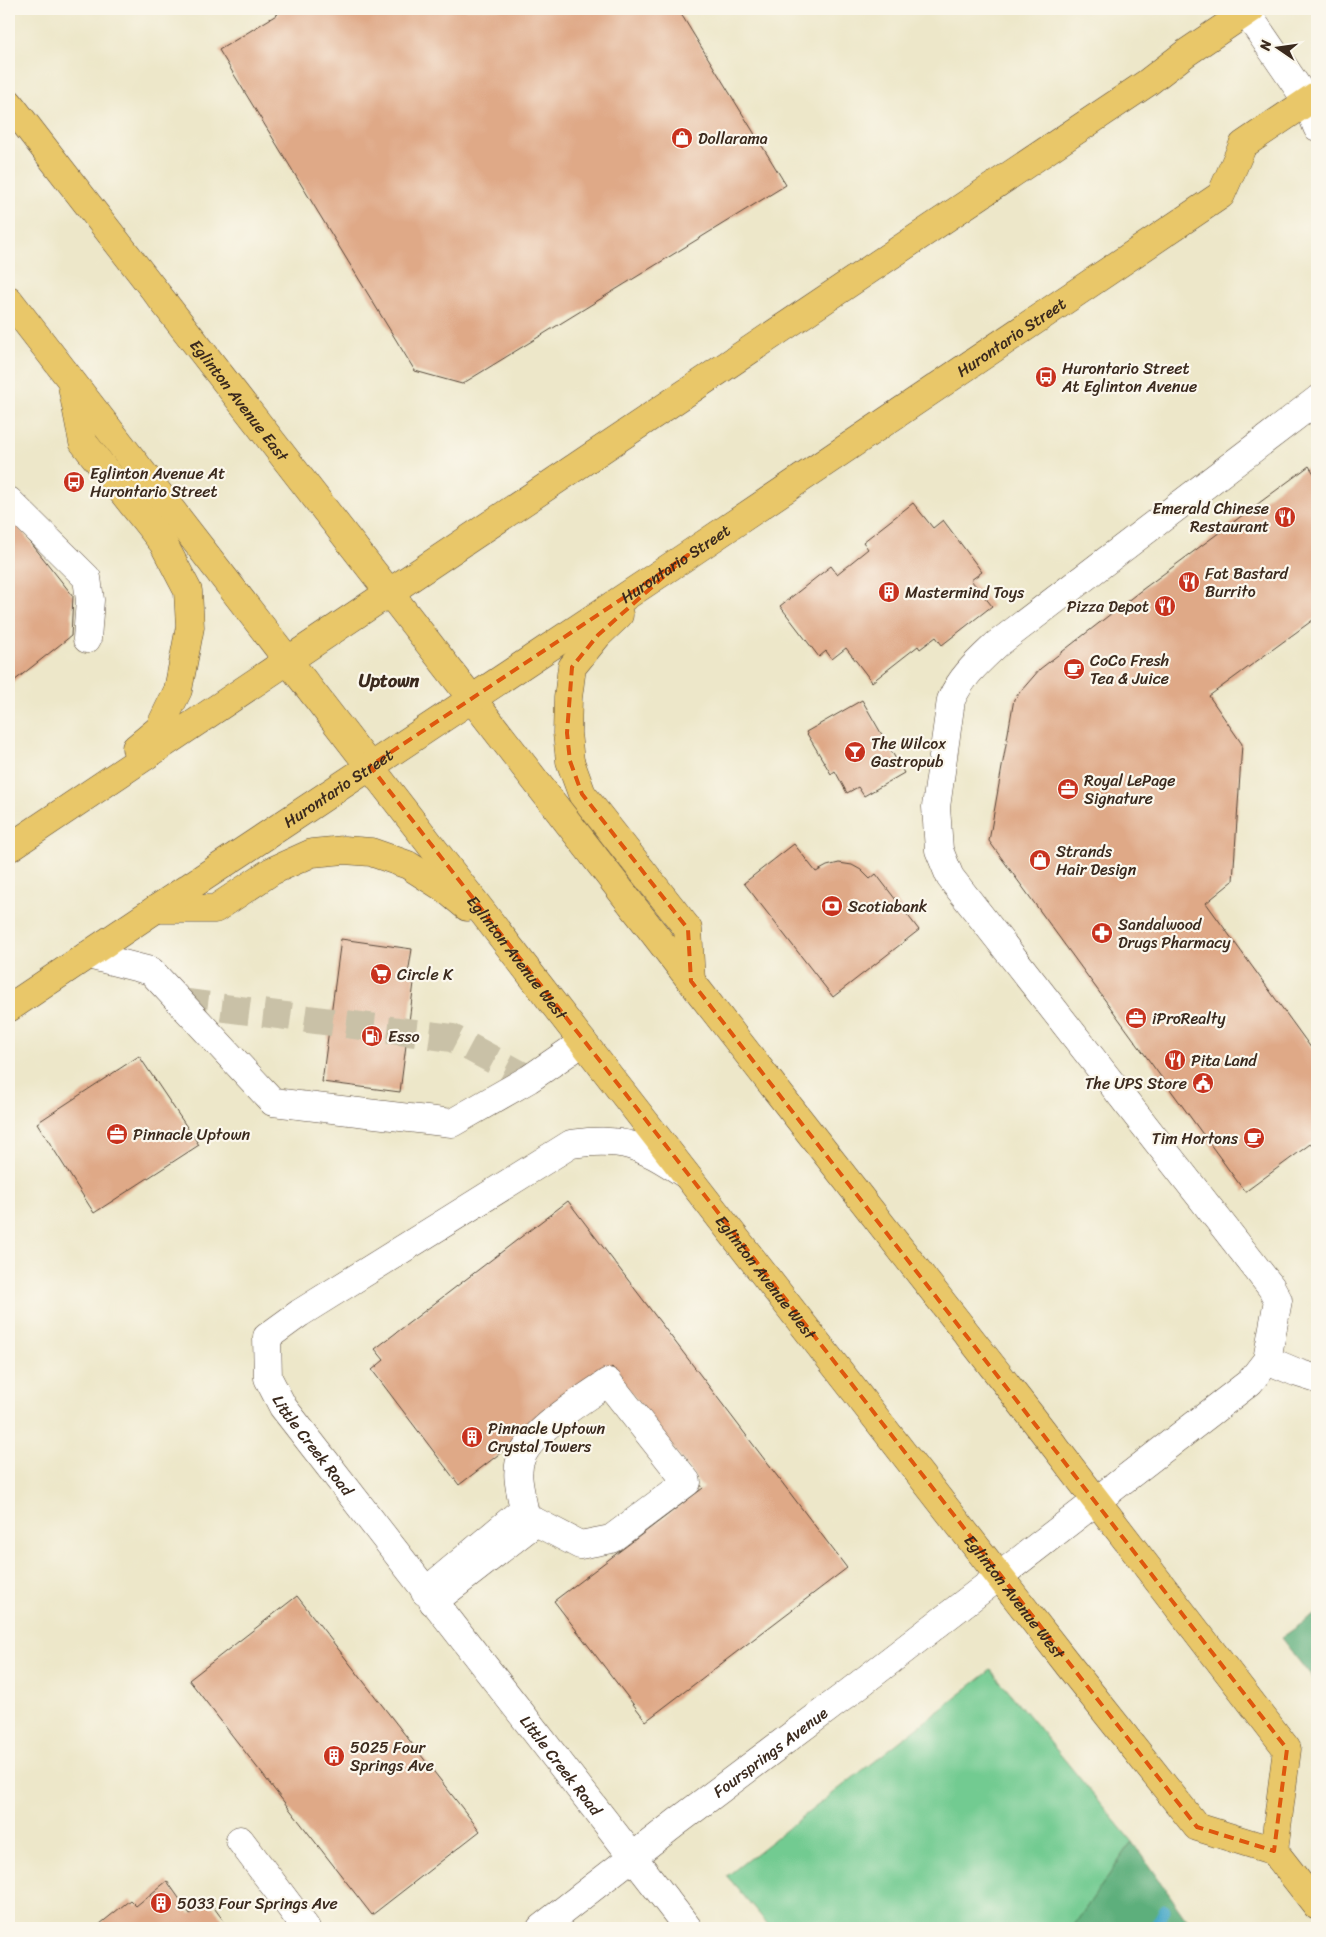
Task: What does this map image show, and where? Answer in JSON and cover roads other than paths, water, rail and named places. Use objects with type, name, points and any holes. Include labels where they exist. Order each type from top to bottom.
[{"type":"main road","points":[[9,848],[1147,83],[1247,10]]},
{"type":"main road","name":"Hurontario Street","points":[[9,1008],[688,555],[1222,195],[1243,145],[1312,98]]},
{"type":"main road","name":"Eglinton Avenue East","points":[[9,103],[472,698]]},
{"type":"main road","points":[[9,300],[289,661]]},
{"type":"main road","points":[[48,822],[159,729],[178,690],[190,627],[188,591],[163,543],[83,442],[70,379]]},
{"type":"main road","points":[[688,555],[630,604],[598,635],[572,667],[568,698],[567,733],[570,761],[582,794],[688,929],[691,981]]},
{"type":"main road","name":"Eglinton Avenue West","points":[[289,661],[583,1042],[1197,1827],[1274,1852]]},
{"type":"main road","points":[[472,698],[1096,1500],[1287,1749],[1274,1852],[1317,1906]]},
{"type":"main road","points":[[156,909],[215,909],[272,871],[312,853],[350,850],[371,852],[408,865],[444,888],[502,935]]},
{"type":"street","points":[[1247,10],[1312,98],[1317,127]]},
{"type":"street","points":[[1317,400],[996,645],[968,671],[951,700],[936,807],[939,850],[950,877],[1271,1287],[1278,1300],[1267,1360],[1317,1379]]},
{"type":"street","points":[[9,501],[87,578],[90,600],[87,639]]},
{"type":"street","points":[[88,955],[151,971],[273,1102],[452,1123],[529,1079],[583,1042]]},
{"type":"street","name":"Little Creek Road","points":[[688,1928],[283,1407],[268,1378],[267,1337],[300,1312],[571,1144],[596,1140],[638,1146],[690,1178]]},
{"type":"street","name":"Foursprings Avenue","points":[[541,1928],[1250,1382],[1267,1360]]},
{"type":"street","points":[[608,1382],[687,1482],[611,1539],[580,1545],[536,1522],[429,1597],[524,1509],[518,1483],[521,1457],[533,1439],[555,1420],[608,1382]]},
{"type":"street","points":[[240,1840],[306,1928]]},
{"type":"waterway","points":[[1153,1928],[1165,1910]]},
{"type":"tunnel","points":[[180,1002],[452,1038],[529,1079]]},
{"type":"place","name":"Dollarama","points":[[682,138]]},
{"type":"place","name":"Hurontario Street At Eglinton Avenue","points":[[1046,377]]},
{"type":"place","name":"Eglinton Avenue At Hurontario Street","points":[[74,482]]},
{"type":"place","name":"Emerald Chinese Restaurant","points":[[1285,517]]},
{"type":"place","name":"Fat Bastard Burrito","points":[[1189,582]]},
{"type":"place","name":"Mastermind Toys","points":[[889,592]]},
{"type":"place","name":"Pizza Depot","points":[[1165,606]]},
{"type":"place","name":"CoCo Fresh Tea & Juice","points":[[1074,669]]},
{"type":"place","name":"The Wilcox Gastropub","points":[[855,752]]},
{"type":"place","name":"Royal LePage Signature","points":[[1068,789]]},
{"type":"place","name":"Strands Hair Design","points":[[1040,860]]},
{"type":"place","name":"Scotiabank","points":[[832,906]]},
{"type":"place","name":"Sandalwood Drugs Pharmacy","points":[[1102,933]]},
{"type":"place","name":"Circle K","points":[[381,974]]},
{"type":"place","name":"iProRealty","points":[[1136,1018]]},
{"type":"place","name":"Esso","points":[[372,1036]]},
{"type":"place","name":"Pita Land","points":[[1175,1060]]},
{"type":"place","name":"The UPS Store","points":[[1203,1083]]},
{"type":"place","name":"Pinnacle Uptown","points":[[117,1134]]},
{"type":"place","name":"Tim Hortons","points":[[1254,1138]]},
{"type":"place","name":"Pinnacle Uptown Crystal Towers","points":[[472,1437]]},
{"type":"place","name":"5025 Four Springs Ave","points":[[334,1756]]},
{"type":"place","name":"5033 Four Springs Ave","points":[[161,1903]]},
{"type":"district","name":"Uptown","points":[[389,681]]}]
